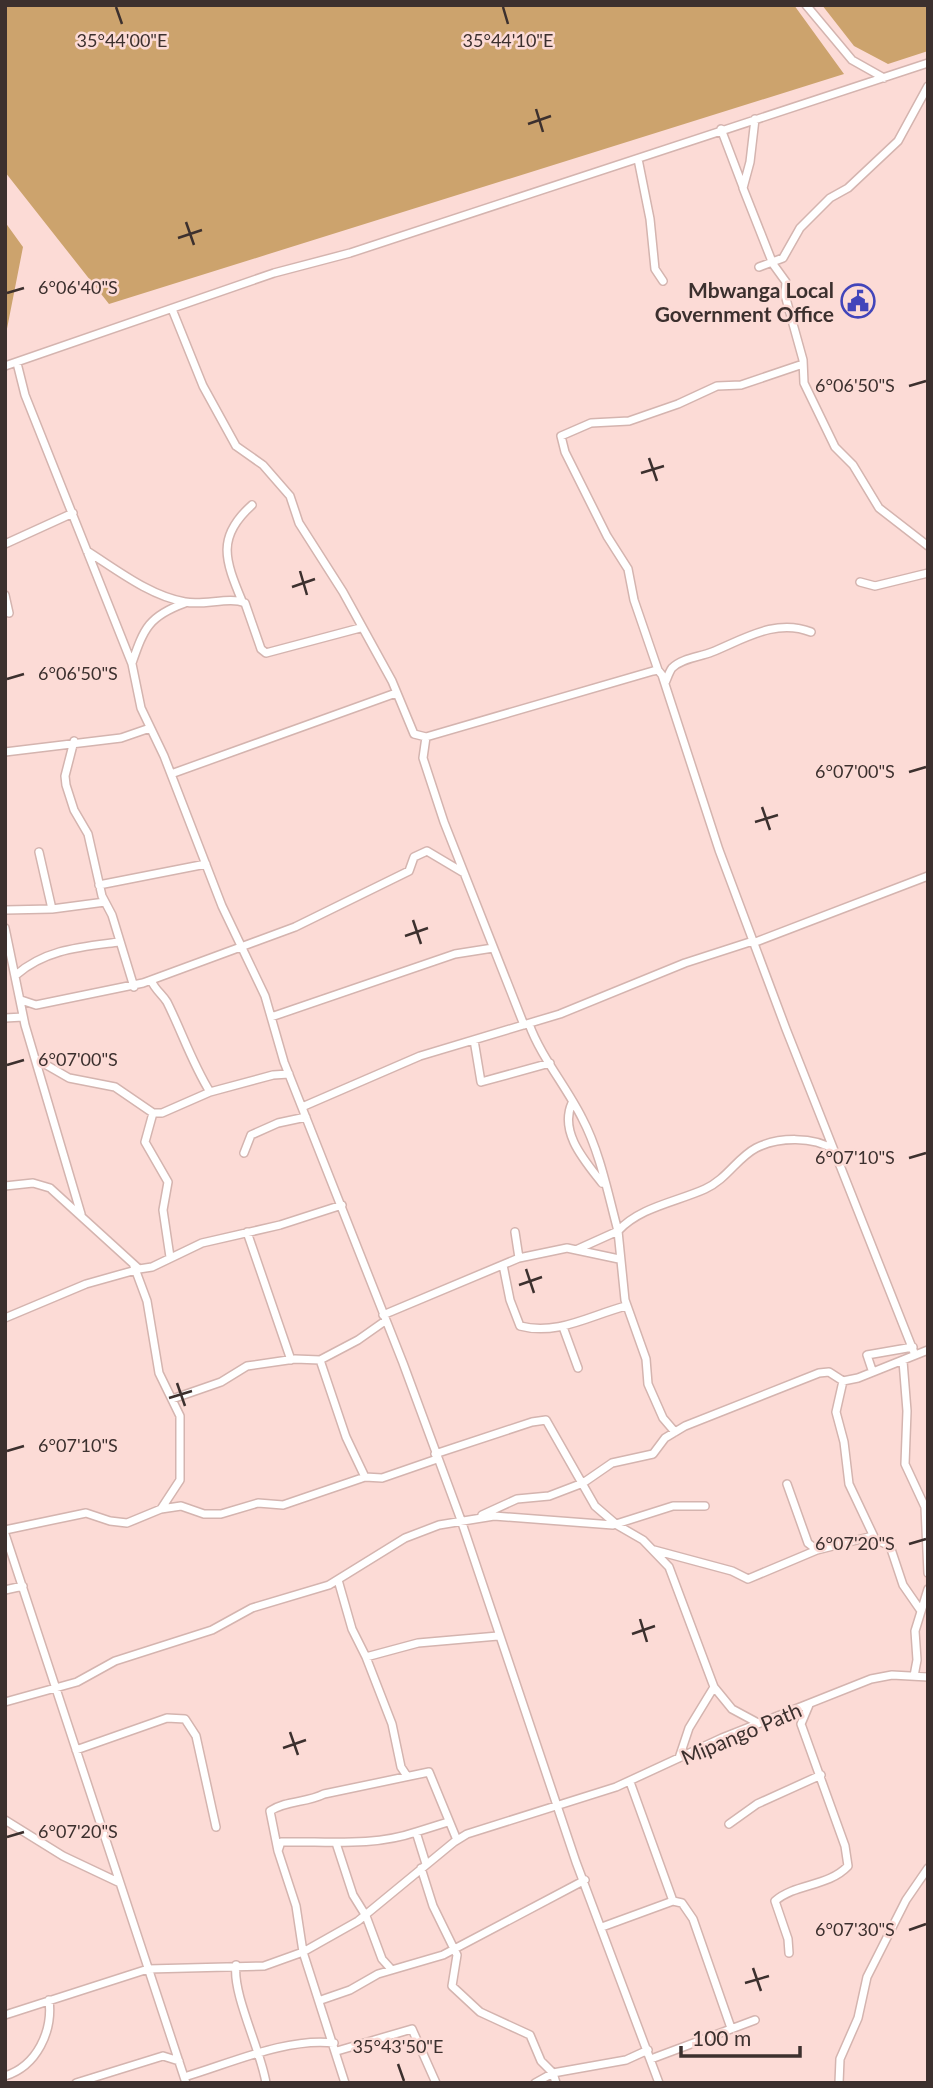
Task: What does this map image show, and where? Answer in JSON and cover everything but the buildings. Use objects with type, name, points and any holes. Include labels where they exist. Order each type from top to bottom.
[{"type":"street","points":[[806,5],[852,60],[884,78]]},
{"type":"street","points":[[5,366],[274,272],[350,253],[928,63]]},
{"type":"street","points":[[759,267],[773,264],[783,258],[800,228],[830,198],[848,188],[898,141],[928,86]]},
{"type":"street","points":[[743,188],[755,119]]},
{"type":"street","points":[[721,129],[773,264],[786,282],[785,295],[803,364],[804,383],[835,447],[853,465],[879,508],[928,547]]},
{"type":"street","points":[[638,159],[650,219],[655,269],[663,281]]},
{"type":"street","points":[[172,309],[203,386],[236,446],[263,465],[290,496],[299,523],[343,592],[396,693],[412,731],[426,737],[658,670]]},
{"type":"street","points":[[17,363],[25,395],[132,664],[141,708],[240,947],[265,996],[289,1074],[342,1205],[461,1520],[556,1804],[659,2083]]},
{"type":"street","points":[[803,364],[741,385],[717,386],[678,404],[629,421],[591,423],[561,436],[565,452],[607,536],[628,569],[634,600],[665,683],[719,850],[914,1351]]},
{"type":"street","points":[[252,505],[235,520],[227,549],[242,601],[248,609],[261,649],[266,653],[360,628]]},
{"type":"street","points":[[5,544],[73,513]]},
{"type":"street","points":[[87,551],[137,583],[185,603],[206,605],[242,601]]},
{"type":"street","points":[[860,582],[875,586],[927,576]]},
{"type":"street","points":[[5,595],[9,613]]},
{"type":"street","points":[[132,664],[150,621],[161,612],[185,603]]},
{"type":"street","points":[[665,683],[671,669],[685,661],[756,632],[798,627],[811,632]]},
{"type":"street","points":[[171,775],[396,693]]},
{"type":"street","points":[[5,752],[74,741],[121,738],[150,728]]},
{"type":"street","points":[[426,737],[423,758],[493,948],[527,1024],[581,1115],[594,1145],[618,1231],[626,1306],[646,1359],[648,1384],[663,1418],[675,1432]]},
{"type":"street","points":[[74,741],[65,776],[66,785],[74,810],[88,834],[99,885],[134,987]]},
{"type":"street","points":[[21,1000],[36,1005],[134,987],[295,927],[409,871],[414,857],[428,851],[464,873]]},
{"type":"street","points":[[39,852],[52,909]]},
{"type":"street","points":[[99,885],[206,864]]},
{"type":"street","points":[[302,1107],[420,1056],[527,1024],[685,963],[753,942],[928,876]]},
{"type":"street","points":[[5,910],[52,909],[105,902]]},
{"type":"street","points":[[5,928],[23,1017],[81,1215]]},
{"type":"street","points":[[16,975],[30,963],[64,949],[119,942]]},
{"type":"street","points":[[271,1017],[455,954],[493,948]]},
{"type":"street","points":[[151,980],[156,991],[165,999],[192,1064],[210,1092]]},
{"type":"street","points":[[5,1018],[23,1017]]},
{"type":"street","points":[[474,1040],[481,1082],[550,1063]]},
{"type":"street","points":[[36,1059],[69,1078],[115,1087],[153,1113],[162,1113],[210,1092],[272,1075],[289,1074]]},
{"type":"street","points":[[572,1102],[567,1121],[584,1161],[604,1186]]},
{"type":"street","points":[[153,1113],[145,1142],[168,1182],[163,1210],[170,1257]]},
{"type":"street","points":[[567,1121],[581,1115]]},
{"type":"street","points":[[244,1153],[251,1135],[278,1123],[306,1117]]},
{"type":"street","points":[[578,1249],[618,1231],[633,1218],[718,1182],[756,1148],[810,1138],[834,1150]]},
{"type":"street","points":[[5,1186],[41,1185],[58,1194],[135,1268],[147,1301],[154,1355],[162,1382],[180,1416],[180,1480],[161,1509]]},
{"type":"street","points":[[5,1318],[86,1284],[135,1268],[152,1267],[202,1243],[342,1205]]},
{"type":"street","points":[[515,1231],[519,1258]]},
{"type":"street","points":[[247,1232],[291,1360]]},
{"type":"street","points":[[172,1399],[221,1382],[247,1366],[291,1360],[320,1360],[358,1340],[384,1318],[519,1258],[567,1248],[619,1259]]},
{"type":"street","points":[[503,1265],[510,1300],[520,1326],[538,1330],[563,1327],[626,1306]]},
{"type":"street","points":[[563,1327],[578,1368]]},
{"type":"street","points":[[872,1370],[867,1355],[928,1350]]},
{"type":"street","points":[[843,1381],[904,1361],[914,1351]]},
{"type":"street","points":[[320,1360],[346,1437],[365,1477]]},
{"type":"street","points":[[904,1361],[907,1410],[905,1464],[925,1507],[928,1573]]},
{"type":"street","points":[[5,1702],[82,1681],[115,1661],[212,1630],[253,1608],[338,1580],[405,1538],[477,1517],[517,1499],[549,1496],[583,1483],[612,1464],[653,1454],[665,1438],[727,1408],[750,1402],[819,1373],[829,1372],[843,1381]]},
{"type":"street","points":[[843,1381],[836,1412],[844,1442],[849,1484],[873,1536],[890,1546],[904,1585],[921,1611]]},
{"type":"street","points":[[436,2083],[412,2029],[335,2047],[309,2040],[222,2063],[185,2080],[5,1532],[89,1513],[110,1521],[127,1523],[161,1509],[184,1506],[204,1514],[221,1514],[258,1503],[283,1505],[365,1477],[382,1478],[532,1422],[546,1420],[596,1506],[617,1525],[643,1540],[669,1567],[714,1687],[732,1709],[758,1723]]},
{"type":"street","points":[[787,1484],[808,1543],[817,1550]]},
{"type":"street","points":[[477,1517],[617,1525],[673,1506],[705,1506]]},
{"type":"street","points":[[652,1550],[732,1571],[748,1579],[817,1550],[873,1536]]},
{"type":"street","points":[[338,1580],[352,1629],[392,1724],[398,1757],[407,1776]]},
{"type":"street","points":[[5,1590],[23,1586]]},
{"type":"street","points":[[914,1675],[917,1660],[915,1631],[927,1593]]},
{"type":"street","points":[[366,1657],[418,1643],[498,1636]]},
{"type":"street","name":"Mipango Path","points":[[5,2015],[148,1969],[272,1964],[303,1952],[366,1916],[457,1840],[556,1804],[629,1782],[758,1723],[883,1675],[928,1677]]},
{"type":"street","points":[[679,1758],[689,1728],[714,1687]]},
{"type":"street","points":[[789,1953],[788,1939],[775,1901],[786,1891],[820,1883],[848,1866],[845,1846],[802,1724],[809,1704]]},
{"type":"street","points":[[76,1750],[167,1718],[185,1719],[196,1736],[216,1827]]},
{"type":"street","points":[[345,2083],[321,2000],[303,1952],[296,1906],[278,1851],[270,1811],[282,1803],[312,1800],[324,1794],[429,1772],[457,1840]]},
{"type":"street","points":[[729,1824],[757,1804],[821,1775]]},
{"type":"street","points":[[629,1782],[673,1901]]},
{"type":"street","points":[[5,1820],[63,1856],[118,1882]]},
{"type":"street","points":[[278,1851],[281,1842],[385,1840],[448,1822]]},
{"type":"street","points":[[416,1832],[433,1906],[455,1948],[457,1961],[452,1986],[480,2012],[530,2035],[541,2061],[553,2073],[556,2083]]},
{"type":"street","points":[[336,1843],[353,1895],[366,1916],[382,1959],[391,1969]]},
{"type":"street","points":[[839,2083],[840,2059],[858,2018],[867,1978],[906,1900],[928,1868]]},
{"type":"street","points":[[321,2000],[391,1969],[432,1960],[585,1880]]},
{"type":"street","points":[[602,1927],[673,1901],[682,1903],[693,1919],[731,2028]]},
{"type":"street","points":[[236,1965],[236,1982],[260,2054],[266,2083]]},
{"type":"street","points":[[5,2076],[23,2068],[48,2032],[48,2000]]},
{"type":"street","points":[[651,2059],[755,2020]]},
{"type":"street","points":[[535,2083],[553,2073],[626,2060],[648,2050]]},
{"type":"street","points":[[76,2083],[163,2056],[179,2061]]},
{"type":"street","points":[[15,2073],[17,2083]]},
{"type":"shaded area","points":[[5,5],[794,5],[844,74],[109,304],[5,172]]},
{"type":"shaded area","points":[[822,5],[928,5],[928,51],[888,64],[854,46]]},
{"type":"shaded area","points":[[5,222],[23,247],[5,339]]},
{"type":"place","name":"Mbwanga Local Government Office","points":[[858,301]]}]
